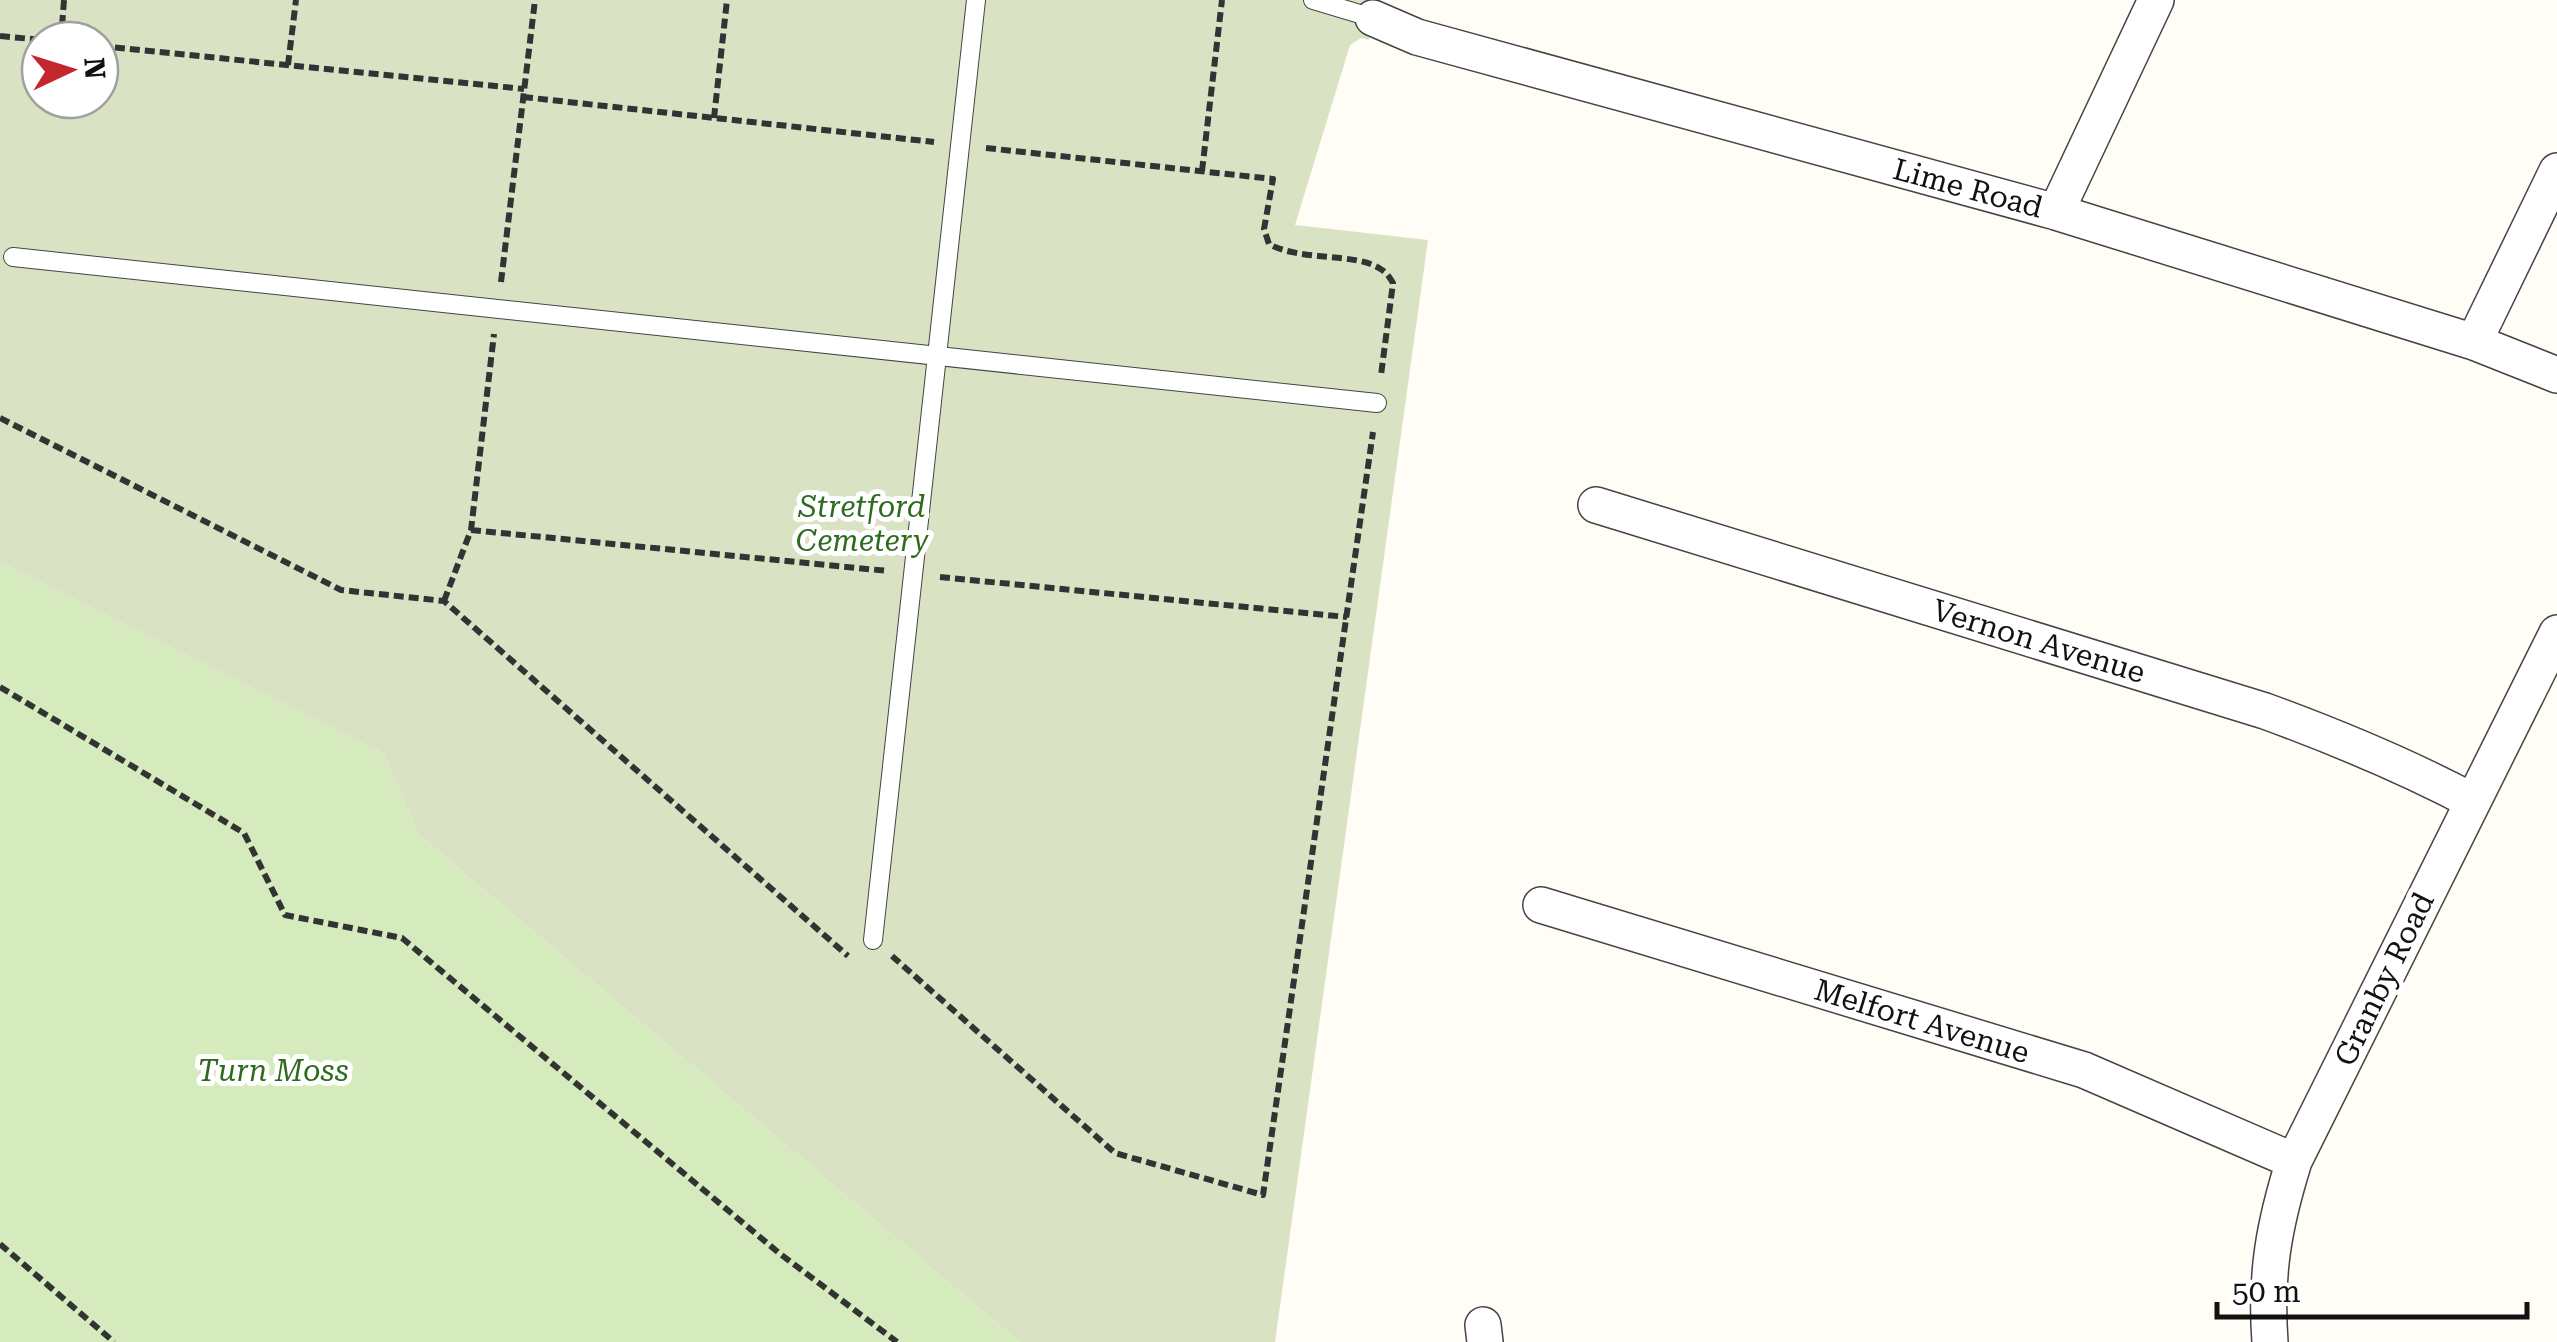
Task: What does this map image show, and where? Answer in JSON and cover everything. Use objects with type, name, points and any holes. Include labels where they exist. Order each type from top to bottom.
[{"type":"street","points":[[2056,212],[2156,0]]},
{"type":"street","name":"Lime Road","points":[[1374,18],[1417,38],[2056,212],[2474,342],[2557,375]]},
{"type":"street","points":[[2474,342],[2557,171]]},
{"type":"street","name":"Vernon Avenue","points":[[1596,505],[2266,710],[2378,756],[2472,801]]},
{"type":"street","name":"Granby Road","points":[[2270,1342],[2269,1266],[2278,1211],[2294,1161],[2557,634]]},
{"type":"street","name":"Melfort Avenue","points":[[1541,905],[2084,1070],[2294,1161]]},
{"type":"lane","points":[[873,940],[976,0]]},
{"type":"lane","points":[[1314,0],[1374,18]]},
{"type":"lane","points":[[12,256],[1377,403]]},
{"type":"path","points":[[288,65],[296,0]]},
{"type":"path","points":[[714,118],[727,0]]},
{"type":"path","points":[[1202,171],[1222,0]]},
{"type":"path","points":[[120,48],[1273,179],[1264,228],[1269,244],[1282,252],[1365,263],[1381,269],[1393,283],[1263,1195],[1115,1152],[873,940]]},
{"type":"path","points":[[0,418],[341,590],[444,601],[869,974],[873,940]]},
{"type":"path","points":[[0,686],[244,833],[285,915],[402,938],[779,1253],[897,1342]]},
{"type":"path","points":[[0,1244],[114,1342]]},
{"type":"green space","name":"Stretford Cemetery","points":[[0,0],[1376,0],[1369,40],[1361,38],[1350,45],[1295,225],[1428,240],[1275,1342],[1019,1342],[419,835],[383,753],[0,562]]},
{"type":"green space","name":"Turn Moss","points":[[0,562],[383,753],[419,835],[1019,1342],[0,1342]]}]
